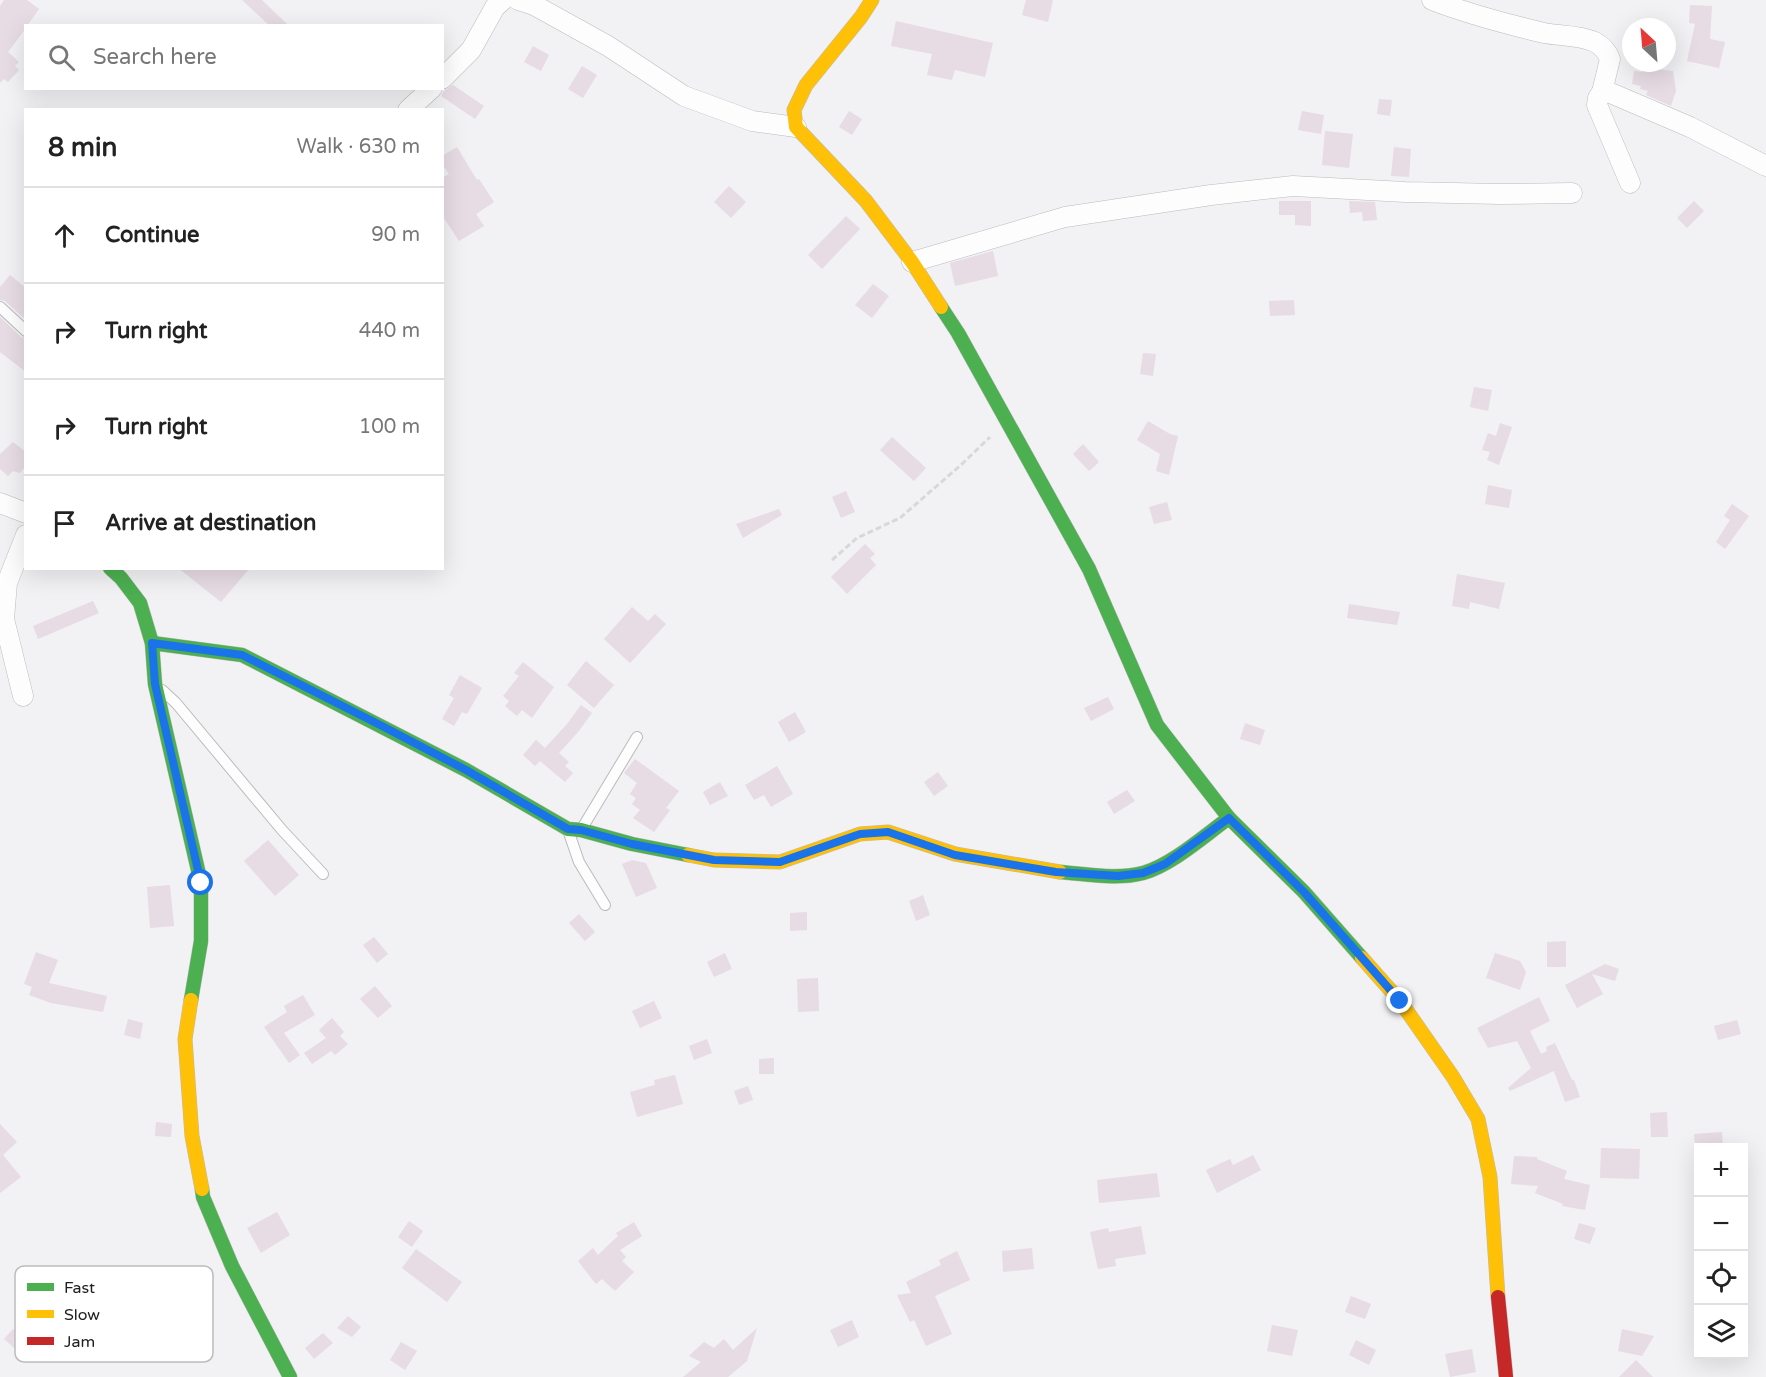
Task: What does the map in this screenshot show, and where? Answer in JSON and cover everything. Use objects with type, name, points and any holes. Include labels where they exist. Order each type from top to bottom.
[{"type":"street","points":[[444,77],[471,50],[495,7],[503,0]]},
{"type":"street","points":[[518,0],[534,5],[608,46],[684,96],[752,121],[796,127]]},
{"type":"street","points":[[872,0],[806,85],[794,110],[796,127],[866,201],[912,262],[958,333],[1089,569],[1157,725],[1229,818],[1304,892],[1400,1001],[1453,1077],[1478,1119],[1490,1177],[1506,1377]]},
{"type":"street","points":[[1432,0],[1497,21],[1546,33],[1587,39],[1604,49],[1610,59],[1597,105],[1630,183]]},
{"type":"street","points":[[410,108],[430,90]]},
{"type":"street","points":[[1602,92],[1608,92],[1690,127],[1766,166]]},
{"type":"street","points":[[912,262],[1065,217],[1211,195],[1293,186],[1405,192],[1572,193]]},
{"type":"street","points":[[0,503],[24,512]]},
{"type":"street","points":[[24,540],[7,583],[4,619],[24,696]]},
{"type":"street","points":[[112,570],[140,603],[152,643],[155,684],[201,883],[201,941],[185,1040],[192,1136],[203,1197],[232,1266],[290,1377]]},
{"type":"street","points":[[152,643],[242,655],[455,764],[574,830],[714,860],[780,862],[860,834],[888,832],[955,855],[1056,872],[1118,876],[1143,873],[1165,864],[1229,818]]},
{"type":"lane","points":[[0,307],[24,329]]},
{"type":"lane","points":[[155,684],[176,703],[282,830],[323,874]]},
{"type":"lane","points":[[605,905],[579,862],[574,830],[637,737]]},
{"type":"path","points":[[832,560],[857,538],[900,518],[962,464],[1006,421]]},
{"type":"building","points":[[4,0],[27,0],[39,9],[28,24],[24,24],[24,31],[8,52],[19,62],[15,66],[19,70],[8,82],[4,79],[0,83],[0,6]]},
{"type":"building","points":[[242,0],[262,0],[287,24],[268,24]]},
{"type":"building","points":[[1026,0],[1053,0],[1048,22],[1022,15]]},
{"type":"building","points":[[1690,5],[1712,6],[1710,39],[1725,42],[1719,68],[1687,61],[1695,24],[1689,23]]},
{"type":"building","points":[[896,21],[993,43],[985,77],[955,70],[952,80],[927,75],[932,54],[891,46]]},
{"type":"building","points":[[533,46],[549,55],[541,71],[524,62]]},
{"type":"building","points":[[582,66],[597,75],[583,98],[568,89]]},
{"type":"building","points":[[1634,72],[1673,72],[1676,91],[1671,106],[1646,95],[1648,91],[1632,84]]},
{"type":"building","points":[[453,85],[484,106],[475,119],[441,96]]},
{"type":"building","points":[[1379,99],[1392,100],[1390,116],[1377,114]]},
{"type":"building","points":[[849,111],[862,119],[852,135],[839,127]]},
{"type":"building","points":[[1302,111],[1324,115],[1321,134],[1298,130]]},
{"type":"building","points":[[1325,131],[1353,134],[1349,168],[1322,165]]},
{"type":"building","points":[[457,147],[477,180],[479,179],[494,202],[476,214],[484,226],[459,241],[444,218],[444,177],[449,174],[444,167],[444,155]]},
{"type":"building","points":[[1394,147],[1411,149],[1409,177],[1391,176]]},
{"type":"building","points":[[729,186],[746,202],[731,218],[714,202]]},
{"type":"building","points":[[1279,201],[1311,201],[1311,226],[1295,225],[1295,215],[1279,215]]},
{"type":"building","points":[[1349,201],[1375,202],[1377,220],[1363,221],[1362,212],[1350,213]]},
{"type":"building","points":[[1694,201],[1704,211],[1687,228],[1677,218]]},
{"type":"building","points":[[846,216],[860,229],[822,269],[808,255]]},
{"type":"building","points":[[993,251],[998,276],[955,286],[950,263]]},
{"type":"building","points":[[10,275],[24,286],[24,318],[5,301],[0,300],[0,287]]},
{"type":"building","points":[[873,284],[889,296],[872,318],[855,305]]},
{"type":"building","points":[[1294,300],[1295,315],[1270,316],[1269,301]]},
{"type":"building","points":[[0,317],[24,338],[24,370],[0,352]]},
{"type":"building","points":[[1143,353],[1156,354],[1153,376],[1140,374]]},
{"type":"building","points":[[1474,387],[1492,390],[1488,411],[1470,407]]},
{"type":"building","points":[[1148,421],[1178,436],[1169,475],[1156,471],[1160,454],[1137,440]]},
{"type":"building","points":[[1500,423],[1512,427],[1499,465],[1487,460],[1490,452],[1482,450],[1488,433],[1496,436]]},
{"type":"building","points":[[892,437],[926,468],[914,481],[880,450]]},
{"type":"building","points":[[13,442],[24,450],[24,468],[20,473],[13,471],[8,476],[0,469],[0,454]]},
{"type":"building","points":[[1083,444],[1099,462],[1089,471],[1073,454]]},
{"type":"building","points":[[1488,485],[1512,490],[1509,508],[1485,504]]},
{"type":"building","points":[[846,491],[855,512],[841,518],[832,497]]},
{"type":"building","points":[[1167,502],[1172,520],[1154,524],[1149,507]]},
{"type":"building","points":[[1732,504],[1749,516],[1725,549],[1716,542],[1730,520],[1724,516]]},
{"type":"building","points":[[779,509],[782,515],[743,538],[736,524]]},
{"type":"building","points":[[865,544],[875,554],[870,558],[876,565],[847,594],[831,577]]},
{"type":"building","points":[[181,570],[248,570],[221,602]]},
{"type":"building","points":[[1457,574],[1505,583],[1499,609],[1470,602],[1469,609],[1452,606]]},
{"type":"building","points":[[93,601],[99,613],[38,639],[33,626]]},
{"type":"building","points":[[1349,604],[1400,612],[1397,625],[1347,618]]},
{"type":"building","points":[[632,607],[648,621],[655,614],[666,624],[630,663],[604,639]]},
{"type":"building","points":[[586,661],[614,685],[594,708],[567,685]]},
{"type":"building","points":[[523,662],[554,687],[532,718],[522,710],[517,716],[505,706],[509,701],[503,696],[519,676],[514,673]]},
{"type":"building","points":[[460,675],[482,688],[467,714],[462,712],[454,726],[442,719],[454,698],[449,695]]},
{"type":"building","points":[[1108,697],[1114,709],[1091,721],[1084,708]]},
{"type":"building","points":[[581,705],[592,713],[559,753],[569,762],[565,766],[573,773],[565,782],[540,761],[535,766],[523,755],[536,740],[545,748]]},
{"type":"building","points":[[795,712],[806,732],[789,742],[778,722]]},
{"type":"building","points":[[1245,723],[1265,730],[1260,745],[1240,739]]},
{"type":"building","points":[[635,759],[679,791],[666,808],[670,810],[654,832],[633,818],[640,810],[632,804],[636,798],[630,794],[637,783],[624,773]]},
{"type":"building","points":[[777,766],[793,794],[771,807],[764,795],[754,800],[745,785]]},
{"type":"building","points":[[938,772],[948,786],[934,796],[924,782]]},
{"type":"building","points":[[720,782],[728,796],[710,805],[703,792]]},
{"type":"building","points":[[1127,790],[1135,801],[1114,814],[1107,802]]},
{"type":"building","points":[[268,840],[299,875],[275,896],[244,861]]},
{"type":"building","points":[[632,860],[646,863],[657,888],[636,897],[622,864]]},
{"type":"building","points":[[170,885],[174,926],[150,928],[147,887]]},
{"type":"building","points":[[923,895],[930,915],[916,921],[909,901]]},
{"type":"building","points":[[807,912],[807,930],[790,931],[790,913]]},
{"type":"building","points":[[579,914],[595,932],[585,941],[569,923]]},
{"type":"building","points":[[374,937],[388,954],[377,963],[363,945]]},
{"type":"building","points":[[1566,941],[1566,967],[1547,967],[1547,942]]},
{"type":"building","points":[[36,952],[58,960],[49,983],[107,996],[103,1012],[51,1003],[29,995],[32,987],[24,984]]},
{"type":"building","points":[[725,953],[732,969],[714,977],[707,962]]},
{"type":"building","points":[[1495,953],[1520,961],[1526,972],[1520,990],[1486,978]]},
{"type":"building","points":[[1605,964],[1619,969],[1615,981],[1592,974],[1603,994],[1577,1008],[1565,985]]},
{"type":"building","points":[[818,978],[819,1011],[798,1012],[797,979]]},
{"type":"building","points":[[375,986],[392,1006],[378,1018],[360,999]]},
{"type":"building","points":[[303,995],[315,1015],[284,1033],[300,1055],[289,1063],[264,1027],[287,1012],[284,1006]]},
{"type":"building","points":[[1539,997],[1550,1021],[1530,1031],[1541,1054],[1547,1051],[1546,1047],[1555,1043],[1574,1080],[1580,1097],[1565,1102],[1554,1071],[1510,1091],[1508,1088],[1531,1068],[1517,1041],[1488,1048],[1477,1028]]},
{"type":"building","points":[[654,1001],[662,1018],[640,1028],[632,1011]]},
{"type":"building","points":[[332,1018],[344,1032],[340,1036],[348,1044],[335,1055],[331,1051],[312,1064],[304,1053],[326,1038],[319,1030]]},
{"type":"building","points":[[128,1019],[143,1023],[140,1039],[124,1035]]},
{"type":"building","points":[[1737,1020],[1741,1034],[1718,1040],[1714,1026]]},
{"type":"building","points":[[707,1039],[712,1053],[694,1060],[689,1046]]},
{"type":"building","points":[[774,1058],[774,1074],[759,1074],[759,1059]]},
{"type":"building","points":[[675,1075],[683,1104],[637,1117],[630,1092],[655,1085],[654,1080]]},
{"type":"building","points":[[748,1086],[753,1100],[739,1105],[734,1091]]},
{"type":"building","points":[[1667,1112],[1668,1137],[1651,1137],[1650,1113]]},
{"type":"building","points":[[156,1122],[172,1124],[171,1137],[155,1136]]},
{"type":"building","points":[[0,1124],[17,1142],[3,1155],[21,1177],[0,1193]]},
{"type":"building","points":[[1722,1132],[1723,1143],[1695,1143],[1694,1134]]},
{"type":"building","points":[[1601,1148],[1640,1149],[1639,1179],[1600,1178]]},
{"type":"building","points":[[1253,1155],[1261,1170],[1217,1193],[1206,1170],[1230,1159],[1233,1165]]},
{"type":"building","points":[[1514,1156],[1537,1157],[1537,1159],[1567,1171],[1564,1179],[1590,1185],[1585,1210],[1562,1206],[1563,1204],[1535,1193],[1538,1186],[1511,1184]]},
{"type":"building","points":[[1157,1173],[1160,1197],[1099,1203],[1097,1180]]},
{"type":"building","points":[[277,1212],[290,1235],[261,1253],[247,1228]]},
{"type":"building","points":[[409,1221],[423,1231],[412,1247],[398,1237]]},
{"type":"building","points":[[634,1222],[642,1236],[620,1250],[626,1257],[622,1261],[634,1272],[615,1291],[602,1279],[596,1284],[578,1261],[593,1248],[598,1255],[618,1236],[616,1233]]},
{"type":"building","points":[[1579,1223],[1596,1228],[1590,1244],[1574,1239]]},
{"type":"building","points":[[1141,1226],[1146,1254],[1115,1259],[1116,1266],[1098,1269],[1090,1232],[1108,1228],[1109,1232]]},
{"type":"building","points":[[1032,1248],[1034,1269],[1003,1272],[1002,1251]]},
{"type":"building","points":[[416,1249],[462,1282],[447,1302],[402,1268]]},
{"type":"building","points":[[957,1251],[970,1280],[935,1296],[952,1334],[926,1346],[914,1320],[910,1322],[897,1295],[911,1293],[906,1282],[941,1265],[939,1260]]},
{"type":"building","points":[[1351,1296],[1371,1304],[1365,1319],[1345,1312]]},
{"type":"building","points":[[348,1316],[361,1327],[352,1337],[337,1328]]},
{"type":"building","points":[[852,1320],[859,1337],[838,1347],[830,1330]]},
{"type":"building","points":[[1272,1325],[1298,1330],[1292,1356],[1267,1351]]},
{"type":"building","points":[[757,1328],[747,1361],[728,1377],[683,1377],[701,1362],[689,1356],[704,1342],[714,1348],[724,1339],[733,1350]]},
{"type":"building","points":[[13,1329],[15,1331],[15,1349],[4,1339]]},
{"type":"building","points":[[1622,1329],[1654,1336],[1642,1356],[1618,1351]]},
{"type":"building","points":[[323,1333],[333,1343],[314,1359],[305,1348]]},
{"type":"building","points":[[1356,1340],[1376,1350],[1369,1365],[1349,1355]]},
{"type":"building","points":[[401,1342],[417,1351],[405,1370],[390,1360]]},
{"type":"building","points":[[1472,1349],[1476,1372],[1450,1377],[1445,1354]]},
{"type":"building","points":[[1636,1360],[1653,1377],[1619,1377]]},
{"type":"traffic: fast","points":[[941,307],[958,333],[1089,569],[1157,725],[1229,818],[1304,892],[1362,958]]},
{"type":"traffic: fast","points":[[112,570],[140,603],[152,643],[155,684],[201,883],[201,941],[191,1000]]},
{"type":"traffic: fast","points":[[152,643],[242,655],[466,770],[568,829],[688,855]]},
{"type":"traffic: fast","points":[[1060,872],[1112,876],[1143,873],[1177,857],[1229,818]]},
{"type":"traffic: fast","points":[[202,1189],[203,1197],[232,1266],[290,1377]]},
{"type":"traffic: slow","points":[[872,0],[806,85],[794,110],[796,127],[866,201],[912,262],[941,307]]},
{"type":"traffic: slow","points":[[688,855],[714,860],[780,862],[860,834],[888,832],[955,854],[1060,872]]},
{"type":"traffic: slow","points":[[1362,958],[1400,1001],[1453,1077],[1478,1119],[1490,1177],[1498,1297]]},
{"type":"traffic: slow","points":[[191,1000],[185,1039],[192,1136],[202,1189]]},
{"type":"traffic: jam","points":[[1498,1297],[1506,1377]]},
{"type":"route","points":[[201,883],[155,684],[152,643],[242,655],[466,770],[568,829],[714,860],[780,862],[860,834],[888,832],[955,855],[1056,872],[1118,876],[1143,873],[1165,864],[1229,818],[1304,892],[1400,1001]]}]
